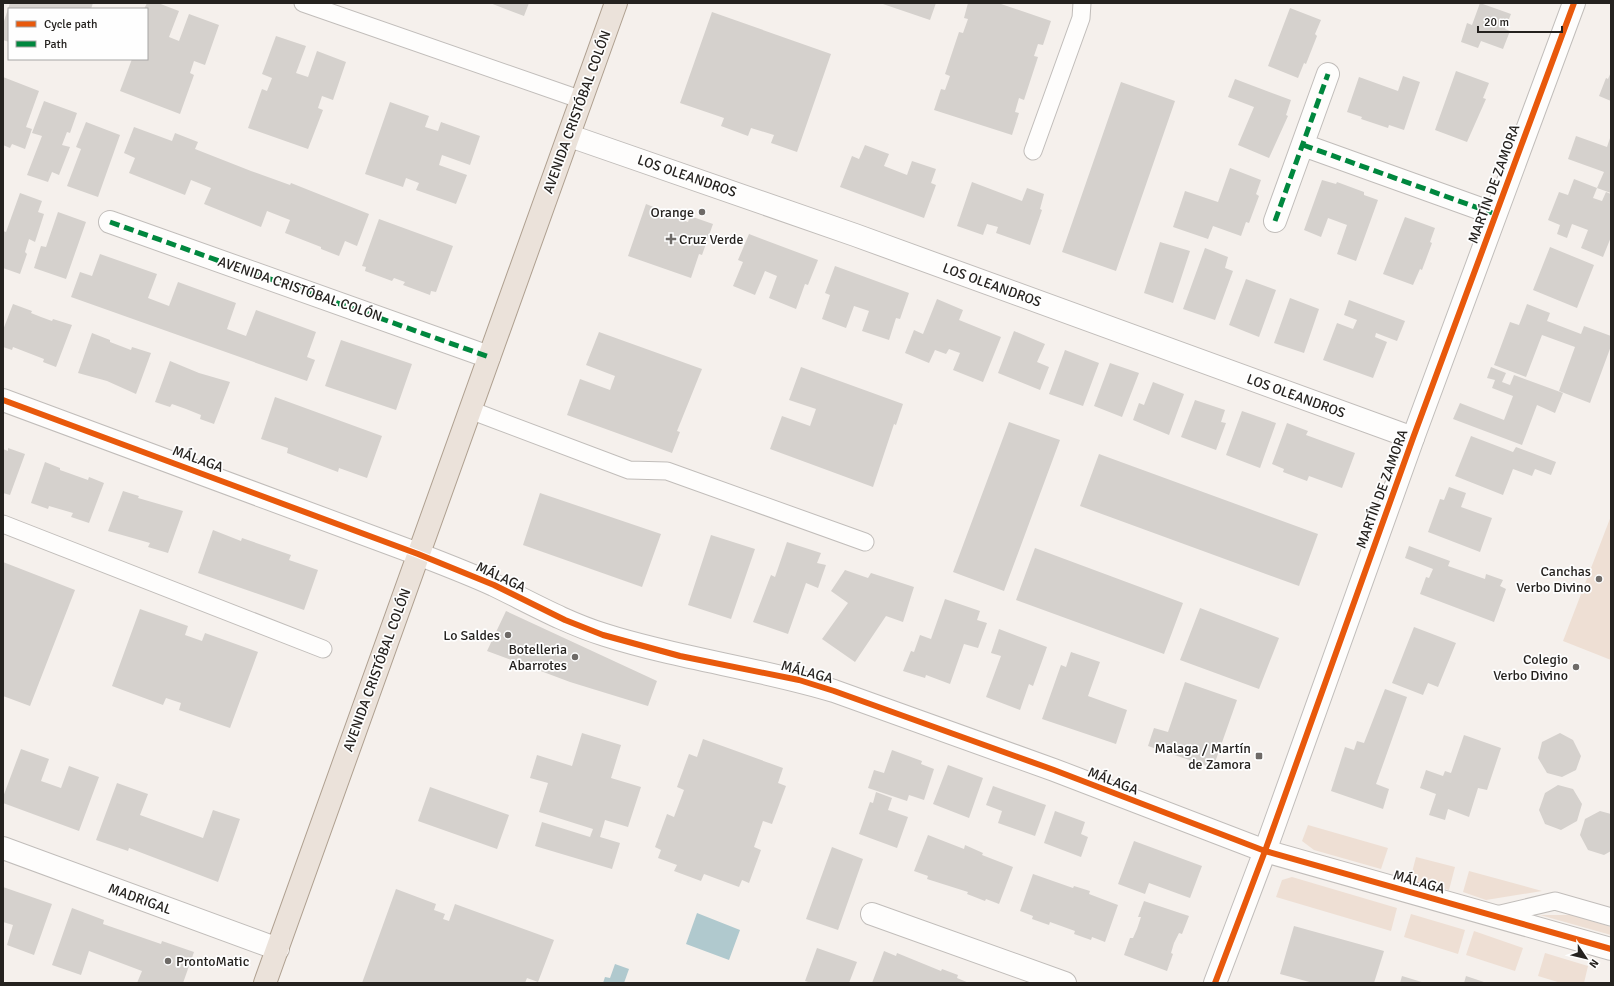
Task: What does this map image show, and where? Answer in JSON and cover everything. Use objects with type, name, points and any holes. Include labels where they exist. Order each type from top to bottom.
[{"type":"main road","name":"AVENIDA CRISTÓBAL COLÓN","points":[[265,983],[418,554],[570,136],[616,3]]},
{"type":"street","name":"MARTÍN DE ZAMORA","points":[[1215,983],[1265,851],[1495,214],[1574,3]]},
{"type":"street","points":[[1275,221],[1328,74]]},
{"type":"street","name":"LOS OLEANDROS","points":[[570,136],[862,238],[1413,438]]},
{"type":"street","points":[[1303,145],[1495,214]]},
{"type":"street","name":"AVENIDA CRISTÓBAL COLÓN","points":[[110,222],[489,357]]},
{"type":"street","name":"MÁLAGA","points":[[3,400],[418,554],[494,585],[565,620],[602,635],[680,656],[799,680],[875,705],[1054,770],[1265,851],[1611,949]]},
{"type":"street","name":"MADRIGAL","points":[[3,848],[278,949]]},
{"type":"street","points":[[872,914],[1066,983]]},
{"type":"lane","points":[[303,3],[346,10],[582,100]]},
{"type":"lane","points":[[1033,151],[1081,18],[1082,3]]},
{"type":"lane","points":[[470,410],[629,470],[667,471],[865,542]]},
{"type":"lane","points":[[3,524],[323,650]]},
{"type":"lane","points":[[1491,916],[1555,901],[1611,917]]},
{"type":"shaded area","name":"Canchas Verbo Divino","points":[[1611,516],[1611,660],[1563,641]]},
{"type":"shaded area","points":[[1308,825],[1388,848],[1381,869],[1314,850],[1302,841]]},
{"type":"shaded area","points":[[1416,857],[1455,867],[1449,890],[1410,880]]},
{"type":"shaded area","points":[[1469,871],[1542,891],[1486,900],[1463,892]]},
{"type":"shaded area","points":[[1292,877],[1397,908],[1391,931],[1276,897],[1282,880]]},
{"type":"shaded area","points":[[1411,914],[1465,930],[1458,954],[1404,937]]},
{"type":"shaded area","points":[[1540,915],[1572,915],[1611,927],[1611,935]]},
{"type":"shaded area","points":[[1474,931],[1523,948],[1515,971],[1466,955]]},
{"type":"shaded area","points":[[1545,953],[1588,966],[1584,983],[1561,983],[1538,976]]},
{"type":"water","points":[[697,913],[740,930],[729,960],[686,944]]},
{"type":"water","points":[[615,964],[629,969],[624,983],[603,983],[605,977],[610,978]]},
{"type":"building","points":[[10,3],[93,3],[91,8],[8,8]]},
{"type":"building","points":[[147,3],[158,3],[179,11],[169,37],[179,41],[189,14],[219,25],[205,65],[194,61],[190,73],[194,75],[180,114],[120,91],[132,60],[148,60],[148,8],[144,8]]},
{"type":"building","points":[[490,3],[529,3],[524,16]]},
{"type":"building","points":[[880,3],[936,3],[930,20]]},
{"type":"building","points":[[968,3],[998,3],[1051,21],[1043,45],[1038,44],[1034,56],[1038,57],[1024,100],[1019,98],[1015,112],[1019,113],[1012,135],[934,110],[941,89],[945,90],[950,76],[945,74],[959,32],[963,33],[968,19],[964,18]]},
{"type":"building","points":[[1480,3],[1511,14],[1505,29],[1510,31],[1503,49],[1481,41],[1478,48],[1461,42],[1467,23],[1472,25]]},
{"type":"building","points":[[1290,8],[1321,20],[1315,34],[1317,36],[1306,64],[1304,63],[1298,78],[1268,66]]},
{"type":"building","points":[[8,9],[8,42],[3,40],[3,24]]},
{"type":"building","points":[[712,12],[831,54],[797,152],[771,143],[774,135],[751,128],[748,136],[721,126],[724,118],[680,103]]},
{"type":"building","points":[[276,36],[306,46],[296,73],[308,77],[317,51],[346,62],[333,100],[322,96],[318,108],[323,110],[308,149],[248,128],[262,89],[267,91],[272,78],[262,74]]},
{"type":"building","points":[[1456,71],[1489,83],[1483,98],[1486,99],[1467,142],[1435,130]]},
{"type":"building","points":[[1611,72],[1611,101],[1599,96],[1606,78],[1608,79]]},
{"type":"building","points":[[1403,76],[1420,82],[1404,130],[1389,125],[1388,128],[1361,119],[1362,117],[1347,112],[1359,77],[1398,91]]},
{"type":"building","points":[[3,77],[39,91],[26,127],[32,129],[25,149],[12,144],[10,148],[3,145]]},
{"type":"building","points":[[1235,79],[1291,100],[1286,115],[1288,116],[1269,158],[1238,145],[1254,107],[1228,97]]},
{"type":"building","points":[[1121,82],[1175,101],[1116,271],[1062,252]]},
{"type":"building","points":[[44,101],[77,113],[70,133],[67,132],[62,145],[70,147],[59,175],[52,172],[48,182],[27,175],[42,136],[32,133]]},
{"type":"building","points":[[390,102],[429,116],[425,127],[438,131],[441,122],[480,136],[470,165],[442,155],[439,165],[467,175],[456,204],[416,190],[419,183],[406,178],[403,187],[365,174]]},
{"type":"building","points":[[86,122],[120,135],[98,197],[67,186],[81,149],[76,147]]},
{"type":"building","points":[[134,127],[172,141],[175,133],[198,142],[195,149],[290,185],[291,183],[369,214],[357,246],[345,241],[339,256],[321,249],[321,247],[285,233],[290,220],[267,211],[261,227],[204,204],[211,188],[191,180],[185,195],[129,173],[135,158],[124,153]]},
{"type":"building","points":[[1611,135],[1611,193],[1597,188],[1604,172],[1568,159],[1576,136],[1607,147]]},
{"type":"building","points":[[865,145],[889,154],[884,166],[907,175],[912,161],[936,169],[931,183],[936,185],[924,218],[840,187],[852,156],[859,159]]},
{"type":"building","points":[[1230,168],[1261,180],[1256,194],[1259,196],[1249,223],[1246,222],[1241,236],[1213,226],[1208,239],[1173,227],[1185,191],[1218,202]]},
{"type":"building","points":[[1574,179],[1597,188],[1593,198],[1602,201],[1606,192],[1611,194],[1611,237],[1603,257],[1581,248],[1588,230],[1572,224],[1567,238],[1557,234],[1560,225],[1548,220],[1559,192],[1568,195]]},
{"type":"building","points":[[1322,180],[1336,184],[1337,182],[1364,192],[1364,195],[1378,200],[1356,261],[1337,254],[1347,225],[1328,218],[1321,237],[1304,230]]},
{"type":"building","points":[[972,182],[1022,201],[1027,188],[1044,194],[1040,209],[1042,210],[1030,245],[996,233],[998,227],[987,224],[983,235],[957,226]]},
{"type":"building","points":[[20,193],[42,201],[38,212],[44,214],[35,242],[29,239],[25,252],[27,254],[20,274],[3,268],[3,231],[6,232]]},
{"type":"building","name":"Cruz Verde","points":[[646,204],[656,208],[656,211],[688,222],[690,216],[713,224],[702,255],[699,254],[691,278],[628,256]]},
{"type":"building","points":[[58,212],[86,222],[66,279],[34,268],[41,246],[46,247]]},
{"type":"building","points":[[1405,217],[1435,228],[1430,242],[1432,243],[1422,270],[1420,269],[1413,285],[1383,274]]},
{"type":"building","points":[[379,219],[453,246],[436,292],[431,291],[430,295],[403,285],[405,282],[394,278],[392,281],[365,271],[366,267],[362,266]]},
{"type":"building","points":[[749,234],[818,260],[808,285],[805,284],[796,309],[769,298],[777,276],[765,271],[755,295],[733,286],[743,262],[738,260]]},
{"type":"building","points":[[1160,242],[1190,251],[1173,303],[1144,293]]},
{"type":"building","points":[[1550,247],[1594,265],[1577,308],[1533,290]]},
{"type":"building","points":[[1205,248],[1228,257],[1225,268],[1233,271],[1215,320],[1183,309]]},
{"type":"building","points":[[100,254],[157,274],[148,298],[169,306],[178,282],[236,303],[227,329],[246,336],[256,310],[316,332],[307,357],[315,360],[307,381],[71,297],[80,272],[92,276]]},
{"type":"building","points":[[835,266],[909,293],[900,319],[896,318],[889,340],[862,331],[869,311],[854,306],[846,328],[822,319],[830,295],[825,293]]},
{"type":"building","points":[[1246,279],[1276,290],[1259,337],[1229,325]]},
{"type":"building","points":[[1290,298],[1319,309],[1304,353],[1274,343]]},
{"type":"building","points":[[937,299],[963,310],[959,320],[1001,337],[983,382],[953,370],[960,353],[949,349],[946,354],[935,350],[929,363],[905,353],[914,330],[923,334]]},
{"type":"building","points":[[1349,300],[1405,321],[1397,341],[1376,333],[1375,337],[1387,342],[1373,378],[1323,360],[1337,323],[1353,329],[1357,320],[1344,315]]},
{"type":"building","points":[[13,304],[52,321],[53,319],[72,325],[56,367],[43,362],[44,359],[13,347],[12,350],[3,347],[3,330]]},
{"type":"building","points":[[1527,304],[1550,313],[1547,321],[1581,334],[1584,326],[1611,336],[1611,346],[1590,403],[1559,391],[1575,347],[1542,335],[1526,377],[1494,365],[1510,322],[1519,325]]},
{"type":"building","points":[[1014,331],[1045,344],[1037,362],[1049,367],[1040,390],[998,373]]},
{"type":"building","points":[[599,332],[702,369],[677,431],[680,432],[672,453],[567,415],[580,379],[610,390],[615,376],[586,365]]},
{"type":"building","points":[[92,333],[131,350],[132,347],[151,353],[136,394],[107,381],[78,373]]},
{"type":"building","points":[[341,340],[412,364],[396,410],[325,386]]},
{"type":"building","points":[[1065,350],[1099,363],[1083,406],[1049,394]]},
{"type":"building","points":[[170,361],[199,373],[230,382],[214,424],[200,419],[201,415],[186,409],[172,404],[170,407],[155,402]]},
{"type":"building","points":[[1110,363],[1139,373],[1122,417],[1094,406]]},
{"type":"building","points":[[801,367],[903,404],[896,425],[894,424],[873,487],[770,449],[782,416],[810,426],[816,409],[789,400]]},
{"type":"building","points":[[1491,367],[1506,373],[1502,382],[1510,385],[1514,375],[1563,393],[1555,413],[1537,405],[1522,445],[1453,419],[1460,403],[1504,420],[1513,396],[1492,388],[1495,380],[1487,378]]},
{"type":"building","points":[[1153,382],[1184,394],[1169,435],[1133,420],[1139,403],[1144,405]]},
{"type":"building","points":[[275,397],[382,436],[367,478],[339,468],[338,472],[287,453],[288,448],[261,439]]},
{"type":"building","points":[[1195,400],[1225,410],[1221,422],[1226,423],[1216,450],[1181,437]]},
{"type":"building","points":[[1242,411],[1276,423],[1260,468],[1226,455]]},
{"type":"building","points":[[1009,422],[1060,440],[1004,591],[953,572]]},
{"type":"building","points":[[1287,423],[1308,431],[1306,435],[1355,453],[1342,488],[1309,476],[1307,481],[1283,472],[1284,469],[1272,464]]},
{"type":"building","points":[[1471,436],[1513,452],[1516,447],[1556,462],[1551,475],[1535,469],[1532,476],[1513,469],[1503,495],[1455,476]]},
{"type":"building","points":[[8,448],[25,454],[10,495],[3,493],[3,449],[8,451]]},
{"type":"building","points":[[1099,454],[1318,534],[1299,586],[1080,506]]},
{"type":"building","points":[[45,462],[60,468],[60,470],[88,480],[89,477],[104,483],[89,523],[71,517],[73,513],[49,506],[48,509],[31,503]]},
{"type":"building","points":[[1449,487],[1466,493],[1461,507],[1492,518],[1480,552],[1428,532],[1440,499],[1444,500]]},
{"type":"building","points":[[123,491],[139,496],[138,498],[183,511],[168,553],[148,547],[150,543],[108,531]]},
{"type":"building","points":[[540,493],[661,534],[642,587],[523,545]]},
{"type":"building","points":[[213,530],[241,541],[242,538],[291,555],[289,560],[318,570],[304,610],[198,573]]},
{"type":"building","points":[[711,535],[755,549],[731,619],[688,605]]},
{"type":"building","points":[[787,542],[821,553],[817,563],[826,565],[818,588],[806,583],[788,634],[753,622],[771,575],[775,577]]},
{"type":"building","points":[[1409,546],[1450,561],[1448,566],[1485,579],[1486,574],[1503,580],[1500,586],[1506,589],[1494,622],[1420,594],[1426,577],[1429,578],[1433,569],[1405,558]]},
{"type":"building","points":[[1035,548],[1183,603],[1164,654],[1016,600]]},
{"type":"building","points":[[3,562],[75,590],[30,706],[3,696]]},
{"type":"building","points":[[845,570],[868,578],[871,573],[914,587],[903,622],[886,616],[855,662],[822,639],[848,603],[831,591]]},
{"type":"building","points":[[945,599],[980,611],[977,620],[987,623],[978,648],[964,644],[950,684],[926,675],[925,678],[903,671],[911,651],[914,652],[920,635],[931,639]]},
{"type":"building","points":[[1200,608],[1279,638],[1259,689],[1180,660]]},
{"type":"building","points":[[140,609],[188,626],[185,635],[202,641],[205,633],[258,652],[230,728],[179,710],[181,703],[166,698],[163,705],[112,686]]},
{"type":"building","points":[[506,611],[657,681],[648,706],[570,682],[487,651]]},
{"type":"building","points":[[1414,627],[1456,643],[1438,687],[1428,683],[1423,695],[1392,683]]},
{"type":"building","points":[[999,629],[1047,647],[1033,686],[1029,684],[1020,710],[986,697],[1001,656],[991,653]]},
{"type":"building","points":[[1071,652],[1100,662],[1088,696],[1127,710],[1116,744],[1042,719],[1061,665],[1066,667]]},
{"type":"building","points":[[1185,682],[1237,700],[1213,768],[1148,746],[1154,728],[1168,732]]},
{"type":"building","points":[[1385,689],[1407,697],[1376,784],[1389,789],[1383,809],[1331,791],[1345,747],[1354,750],[1357,741],[1364,743]]},
{"type":"building","points":[[582,733],[621,745],[611,778],[641,787],[628,827],[605,820],[600,837],[620,843],[612,869],[535,846],[542,822],[590,837],[593,829],[539,812],[548,783],[530,778],[537,755],[572,766]]},
{"type":"building","points":[[1560,733],[1573,740],[1581,756],[1576,770],[1562,777],[1547,773],[1538,758],[1542,742]]},
{"type":"building","points":[[1464,735],[1501,748],[1487,790],[1478,788],[1469,817],[1448,809],[1445,820],[1429,815],[1436,794],[1420,788],[1426,770],[1443,776],[1445,771],[1451,773]]},
{"type":"building","points":[[703,739],[783,768],[778,783],[786,786],[772,824],[763,821],[754,847],[761,850],[749,883],[742,880],[739,887],[704,874],[701,881],[674,871],[677,865],[658,858],[661,850],[655,847],[667,814],[674,817],[684,790],[677,787],[689,754],[697,757]]},
{"type":"building","points":[[21,749],[49,759],[41,781],[61,788],[69,766],[99,777],[79,831],[3,803],[3,797]]},
{"type":"building","points":[[892,750],[922,761],[921,764],[934,769],[924,800],[909,795],[907,801],[868,788],[874,770],[884,773]]},
{"type":"building","points":[[948,765],[983,778],[969,818],[933,804]]},
{"type":"building","points":[[117,783],[148,794],[140,815],[203,838],[213,810],[240,819],[218,882],[129,848],[128,851],[96,840]]},
{"type":"building","points":[[1558,785],[1573,789],[1582,804],[1577,821],[1561,830],[1545,824],[1539,810],[1545,793]]},
{"type":"building","points":[[993,786],[1046,805],[1035,836],[998,823],[1002,811],[986,805]]},
{"type":"building","points":[[430,787],[509,815],[497,849],[418,821]]},
{"type":"building","points":[[876,792],[892,798],[888,810],[908,817],[897,848],[859,834],[870,802],[873,803]]},
{"type":"building","points":[[1055,811],[1085,822],[1081,834],[1088,837],[1081,857],[1044,843]]},
{"type":"building","points":[[1600,811],[1611,814],[1611,851],[1604,855],[1588,850],[1580,835],[1585,819]]},
{"type":"building","points":[[928,835],[964,849],[965,845],[983,853],[982,855],[1013,867],[999,904],[986,899],[985,901],[967,894],[968,892],[927,879],[928,876],[914,871]]},
{"type":"building","points":[[1134,841],[1202,866],[1190,898],[1149,883],[1145,894],[1118,884]]},
{"type":"building","points":[[832,847],[863,859],[838,930],[806,919]]},
{"type":"building","points":[[1033,874],[1073,888],[1074,886],[1090,891],[1089,894],[1118,905],[1105,942],[1092,937],[1091,940],[1074,934],[1075,931],[1050,922],[1049,925],[1032,919],[1033,916],[1020,911]]},
{"type":"building","points":[[3,887],[52,904],[34,955],[7,945],[13,925],[3,922]]},
{"type":"building","points":[[396,889],[436,904],[434,910],[445,914],[443,919],[449,921],[455,904],[554,940],[538,982],[527,978],[525,983],[362,983]]},
{"type":"building","points":[[1144,901],[1189,916],[1182,934],[1179,933],[1174,943],[1171,953],[1173,954],[1167,971],[1124,955],[1130,938],[1133,938],[1137,929],[1141,917],[1138,917]]},
{"type":"building","points":[[72,908],[104,920],[103,924],[161,944],[162,941],[194,952],[183,983],[137,983],[142,971],[89,951],[81,975],[52,965]]},
{"type":"building","points":[[1294,926],[1384,951],[1374,983],[1313,983],[1280,974]]},
{"type":"building","points":[[817,948],[857,962],[849,983],[811,983],[805,981]]},
{"type":"building","points":[[884,951],[896,956],[897,953],[941,971],[942,969],[958,975],[957,978],[969,983],[872,983]]},
{"type":"building","points":[[1402,976],[1425,983],[1400,983]]},
{"type":"building","points":[[1466,976],[1487,983],[1464,983]]},
{"type":"marked path","points":[[1275,221],[1328,74]]},
{"type":"marked path","points":[[1303,145],[1495,214]]},
{"type":"marked path","points":[[110,222],[489,357]]},
{"type":"cycle path","points":[[1215,983],[1265,851],[1413,438],[1574,3]]},
{"type":"cycle path","points":[[3,400],[418,554],[494,585],[565,620],[603,635],[680,656],[799,680],[834,691],[1054,770],[1265,851],[1611,949]]},
{"type":"place","name":"Orange","points":[[702,212]]},
{"type":"place","name":"Cruz Verde","points":[[671,239]]},
{"type":"place","name":"Canchas Verbo Divino","points":[[1599,579]]},
{"type":"place","name":"Lo Saldes","points":[[508,635]]},
{"type":"place","name":"Botelleria Abarrotes","points":[[575,657]]},
{"type":"place","name":"Colegio Verbo Divino","points":[[1576,667]]},
{"type":"place","name":"Malaga / Martín de Zamora","points":[[1259,756]]},
{"type":"place","name":"ProntoMatic","points":[[168,961]]}]
